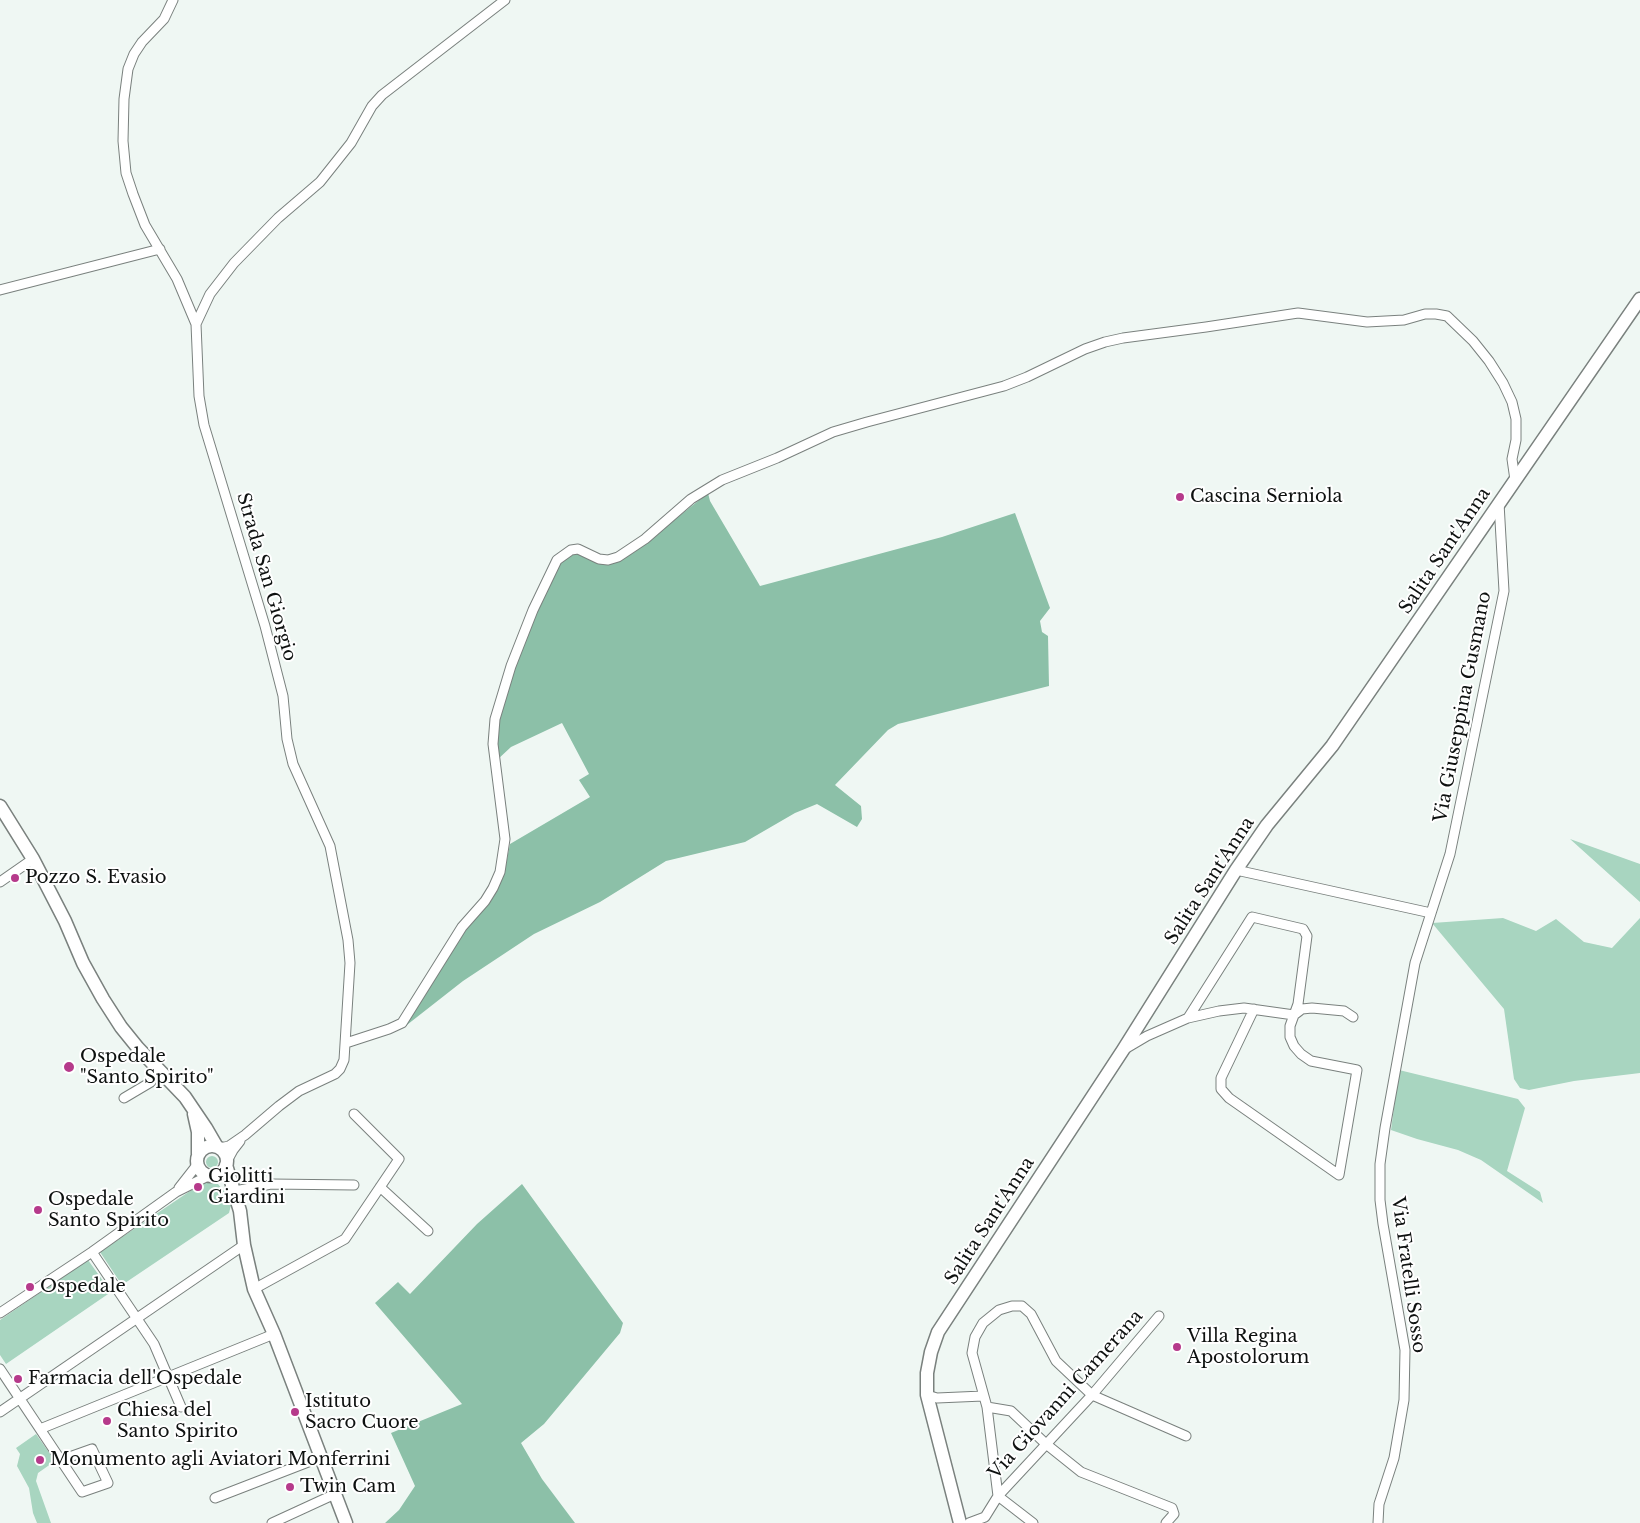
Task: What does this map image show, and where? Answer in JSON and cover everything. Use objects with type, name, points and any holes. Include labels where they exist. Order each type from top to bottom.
[{"type":"street","name":"Strada San Giorgio","points":[[173,0],[164,19],[142,42],[134,54],[128,69],[124,99],[123,141],[126,174],[145,225],[170,265],[196,324],[200,396],[204,425],[265,626],[283,696],[287,739],[292,764],[332,853],[348,940],[350,963],[344,1060],[335,1074],[299,1091],[229,1146],[218,1147]]},
{"type":"street","points":[[196,324],[210,294],[234,262],[278,218],[320,182],[351,143],[372,106],[382,95],[506,0]]},
{"type":"street","points":[[0,290],[162,252]]},
{"type":"street","name":"Salita Sant'Anna","points":[[960,1523],[927,1395],[927,1373],[931,1352],[938,1332],[1123,1050],[1236,870],[1279,808],[1321,762],[1640,299]]},
{"type":"street","points":[[346,1043],[402,1023],[462,927],[485,901],[493,888],[500,872],[505,839],[493,744],[495,719],[511,666],[533,610],[557,560],[571,550],[578,549],[599,559],[608,560],[618,557],[646,539],[691,500],[722,480],[778,458],[833,432],[1004,386],[1085,349],[1105,342],[1298,313],[1366,322],[1404,320],[1425,314],[1447,316],[1473,341],[1503,383],[1512,402],[1516,426],[1516,440],[1512,459],[1515,480]]},
{"type":"street","name":"Via Giuseppina Gusmano","points":[[1431,913],[1450,854],[1504,590],[1499,503]]},
{"type":"street","points":[[0,806],[33,860],[65,921],[83,963],[102,999],[138,1048],[192,1107],[218,1147],[224,1152],[240,1211],[244,1246],[254,1289],[274,1334],[346,1523]]},
{"type":"street","points":[[0,882],[33,860]]},
{"type":"street","points":[[1236,870],[1431,913]]},
{"type":"street","name":"Via Fratelli Sosso","points":[[1378,1523],[1379,1504],[1394,1458],[1404,1400],[1405,1350],[1383,1224],[1380,1200],[1380,1164],[1415,963],[1431,913]]},
{"type":"street","points":[[1188,1018],[1252,918],[1303,930],[1307,936],[1298,1004],[1290,1026],[1290,1037],[1294,1046],[1311,1061],[1357,1070],[1339,1174],[1229,1098],[1221,1089],[1221,1078],[1254,1009]]},
{"type":"street","points":[[1123,1050],[1147,1036],[1188,1018],[1219,1011],[1244,1008],[1294,1015],[1302,1009],[1312,1008],[1344,1011],[1353,1017]]},
{"type":"street","points":[[124,1098],[151,1082]]},
{"type":"street","points":[[192,1107],[198,1132],[197,1159],[202,1173],[235,1191],[271,1184],[354,1185]]},
{"type":"street","points":[[254,1289],[345,1239],[399,1159],[354,1114]]},
{"type":"street","name":"Strada San Giorgio","points":[[227,1163],[233,1150],[245,1135]]},
{"type":"street","points":[[176,1192],[189,1177],[197,1159],[207,1146],[218,1147]]},
{"type":"street","points":[[0,1313],[92,1252],[176,1192],[210,1176],[219,1174],[227,1163]]},
{"type":"street","points":[[380,1187],[428,1231]]},
{"type":"street","points":[[0,1412],[244,1246]]},
{"type":"street","points":[[92,1252],[154,1344],[181,1407]]},
{"type":"street","points":[[1033,1523],[998,1496],[987,1407],[972,1353],[975,1337],[983,1323],[999,1310],[1012,1306],[1022,1306],[1032,1314],[1056,1360],[1092,1394],[1186,1436]]},
{"type":"street","name":"Via Giovanni Camerana","points":[[968,1523],[985,1517],[998,1496],[1092,1394],[1159,1316]]},
{"type":"street","points":[[40,1429],[274,1334]]},
{"type":"street","points":[[0,1369],[82,1492],[108,1483],[92,1448],[62,1460]]},
{"type":"street","points":[[927,1395],[937,1398],[983,1396]]},
{"type":"street","points":[[987,1407],[1011,1411],[1046,1444],[1081,1472],[1172,1508],[1174,1514],[1166,1523]]},
{"type":"street","points":[[215,1498],[321,1457]]},
{"type":"street","points":[[272,1523],[335,1494]]},
{"type":"green space","points":[[708,493],[710,501],[760,586],[942,537],[1015,513],[1050,608],[1040,621],[1042,632],[1048,636],[1049,686],[898,724],[888,730],[835,785],[861,806],[862,819],[857,827],[817,804],[795,813],[745,842],[666,861],[600,902],[534,934],[463,981],[403,1028],[465,929],[489,904],[497,891],[504,874],[510,844],[590,797],[579,780],[589,774],[562,723],[511,747],[497,760],[499,718],[505,696],[528,630],[561,563],[574,552],[585,556],[621,559],[633,553]]},
{"type":"green space","points":[[1570,839],[1640,864],[1640,902]]},
{"type":"green space","points":[[1503,918],[1536,931],[1556,919],[1584,942],[1612,948],[1640,918],[1640,1073],[1574,1081],[1529,1090],[1520,1088],[1514,1079],[1504,1009],[1432,923]]},
{"type":"green space","points":[[1399,1070],[1518,1099],[1525,1108],[1507,1171],[1540,1192],[1543,1203],[1481,1160],[1458,1150],[1391,1130]]},
{"type":"green space","points":[[214,1156],[217,1157],[217,1167],[210,1168],[207,1167],[206,1160],[207,1157]]},
{"type":"green space","points":[[207,1182],[218,1184],[232,1201],[229,1213],[122,1285],[100,1252],[193,1189]]},
{"type":"green space","points":[[522,1184],[623,1323],[620,1333],[544,1424],[521,1443],[542,1479],[575,1523],[385,1523],[399,1510],[415,1486],[391,1433],[462,1404],[375,1303],[398,1282],[410,1294],[477,1224]]},
{"type":"green space","points":[[88,1260],[111,1292],[6,1364],[0,1355],[0,1320]]},
{"type":"green space","points":[[36,1434],[55,1461],[38,1473],[36,1481],[51,1523],[37,1523],[33,1513],[29,1488],[17,1466],[20,1454],[16,1448]]},
{"type":"place","name":"Cascina Serniola","points":[[1180,497]]},
{"type":"place","name":"Pozzo S. Evasio","points":[[15,878]]},
{"type":"place","name":"Ospedale \"Santo Spirito\"","points":[[69,1067]]},
{"type":"place","name":"Giolitti Giardini","points":[[198,1187]]},
{"type":"place","name":"Ospedale Santo Spirito","points":[[38,1210]]},
{"type":"place","name":"Ospedale","points":[[30,1287]]},
{"type":"place","name":"Villa Regina Apostolorum","points":[[1177,1347]]},
{"type":"place","name":"Farmacia dell'Ospedale","points":[[18,1379]]},
{"type":"place","name":"Istituto Sacro Cuore","points":[[295,1412]]},
{"type":"place","name":"Chiesa del Santo Spirito","points":[[107,1421]]},
{"type":"place","name":"Monumento agli Aviatori Monferrini","points":[[40,1460]]},
{"type":"place","name":"Twin Cam","points":[[290,1487]]}]
